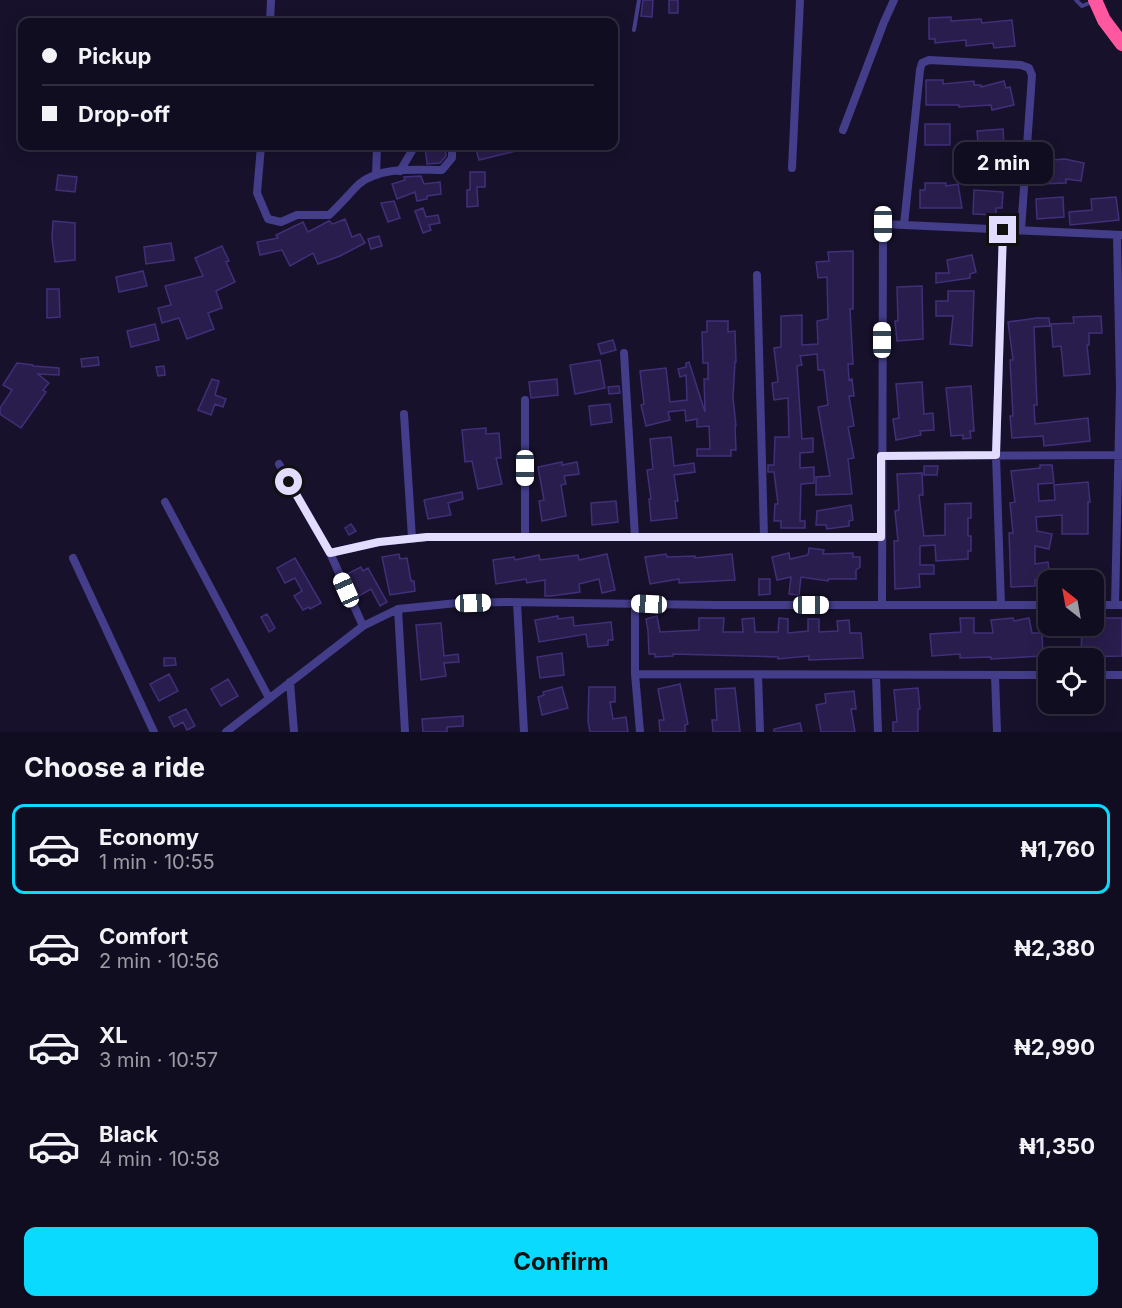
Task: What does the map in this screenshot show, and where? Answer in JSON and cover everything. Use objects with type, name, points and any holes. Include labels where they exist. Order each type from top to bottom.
[{"type":"highway","points":[[1095,0],[1104,20],[1122,44]]},
{"type":"street","points":[[270,18],[271,0]]},
{"type":"street","points":[[792,168],[800,0]]},
{"type":"street","points":[[843,130],[894,0]]},
{"type":"street","points":[[904,225],[920,70],[922,63],[929,60],[1021,64],[1029,68],[1032,75],[1021,230]]},
{"type":"street","points":[[261,150],[257,194],[268,219],[281,222],[297,215],[329,215],[361,183],[376,175],[400,171],[442,170],[453,158],[452,150]]},
{"type":"street","points":[[376,175],[377,150]]},
{"type":"street","points":[[400,171],[412,150]]},
{"type":"street","points":[[882,605],[883,224],[1120,235],[1119,604]]},
{"type":"street","points":[[1001,605],[996,455],[1003,230]]},
{"type":"street","points":[[757,275],[764,537]]},
{"type":"street","points":[[624,353],[635,537]]},
{"type":"street","points":[[525,400],[525,537]]},
{"type":"street","points":[[404,414],[412,538]]},
{"type":"street","points":[[881,456],[1120,455]]},
{"type":"street","points":[[279,464],[330,553],[363,626]]},
{"type":"street","points":[[165,502],[269,698]]},
{"type":"street","points":[[330,553],[379,542],[412,538],[881,537]]},
{"type":"street","points":[[72,558],[154,732]]},
{"type":"street","points":[[226,732],[363,626],[398,609],[457,603],[1038,605]]},
{"type":"street","points":[[517,603],[524,732]]},
{"type":"street","points":[[635,603],[635,674],[640,732]]},
{"type":"street","points":[[398,609],[405,732]]},
{"type":"street","points":[[635,674],[1038,675]]},
{"type":"street","points":[[758,675],[760,732]]},
{"type":"street","points":[[876,675],[878,732]]},
{"type":"street","points":[[995,675],[998,732]]},
{"type":"street","points":[[1104,675],[1122,675]]},
{"type":"street","points":[[290,682],[294,732]]},
{"type":"lane","points":[[634,30],[639,0]]},
{"type":"lane","points":[[1076,0],[1082,6],[1095,0]]},
{"type":"building","points":[[643,0],[653,0],[652,17],[641,16]]},
{"type":"building","points":[[669,0],[678,0],[678,13],[669,13]]},
{"type":"building","points":[[951,17],[951,21],[981,19],[982,23],[1012,20],[1015,46],[994,48],[993,43],[966,46],[966,40],[935,43],[935,39],[929,39],[929,18]]},
{"type":"building","points":[[926,80],[943,80],[943,84],[974,81],[974,85],[981,85],[981,87],[1004,81],[1006,88],[1010,87],[1014,105],[992,110],[991,105],[959,107],[959,105],[926,105]]},
{"type":"building","points":[[925,124],[950,124],[950,145],[925,145]]},
{"type":"building","points":[[1003,129],[1004,145],[999,146],[999,151],[979,153],[977,131]]},
{"type":"building","points":[[425,150],[445,150],[446,156],[440,163],[427,164]]},
{"type":"building","points":[[476,150],[520,150],[479,160]]},
{"type":"building","points":[[1065,159],[1084,163],[1081,181],[1066,179],[1066,183],[1039,184],[1037,161]]},
{"type":"building","points":[[470,172],[485,172],[485,187],[477,187],[478,206],[467,207],[467,190],[470,190]]},
{"type":"building","points":[[58,175],[77,177],[75,192],[56,190]]},
{"type":"building","points":[[421,176],[424,184],[440,182],[441,194],[427,196],[427,199],[417,201],[415,192],[397,199],[392,184],[405,180],[404,177]]},
{"type":"building","points":[[925,183],[946,183],[946,186],[958,184],[962,208],[920,208],[920,190],[925,190]]},
{"type":"building","points":[[974,190],[1003,192],[1002,208],[996,208],[996,215],[973,214]]},
{"type":"building","points":[[1063,197],[1064,217],[1037,219],[1036,199]]},
{"type":"building","points":[[1116,197],[1119,220],[1070,225],[1069,212],[1092,210],[1091,199]]},
{"type":"building","points":[[394,201],[400,218],[388,222],[381,203]]},
{"type":"building","points":[[423,208],[426,217],[438,215],[440,223],[429,225],[431,230],[423,233],[415,211]]},
{"type":"building","points":[[345,219],[352,237],[360,234],[365,243],[340,256],[318,264],[313,253],[290,266],[282,250],[260,255],[257,242],[278,238],[276,235],[303,222],[308,232],[329,221],[333,224]]},
{"type":"building","points":[[53,221],[75,223],[75,260],[55,262],[52,238]]},
{"type":"building","points":[[379,236],[382,246],[371,249],[368,239]]},
{"type":"building","points":[[171,243],[174,260],[146,264],[144,247]]},
{"type":"building","points":[[222,246],[235,282],[216,291],[222,308],[208,313],[214,329],[187,339],[179,318],[162,323],[158,308],[171,305],[165,286],[203,276],[195,258]]},
{"type":"building","points":[[853,251],[853,309],[850,309],[853,364],[848,364],[849,380],[852,379],[854,396],[849,396],[854,426],[848,427],[854,458],[848,459],[852,494],[816,495],[816,477],[830,476],[818,407],[828,405],[824,370],[818,370],[817,354],[800,356],[802,365],[797,366],[802,439],[813,438],[813,452],[800,453],[800,468],[814,467],[814,483],[801,484],[800,521],[805,521],[805,528],[781,528],[781,521],[774,521],[775,504],[778,504],[774,472],[768,472],[768,465],[774,465],[775,437],[789,437],[788,398],[774,400],[772,383],[778,382],[774,348],[781,347],[781,316],[802,315],[802,345],[818,344],[817,321],[828,319],[827,277],[818,278],[816,262],[829,261],[828,252]]},
{"type":"building","points":[[972,255],[976,272],[970,274],[970,278],[936,283],[936,273],[949,273],[947,260]]},
{"type":"building","points":[[143,271],[147,286],[119,292],[116,277]]},
{"type":"building","points":[[922,286],[923,339],[897,341],[895,321],[898,321],[897,287]]},
{"type":"building","points":[[47,289],[59,289],[60,317],[47,318]]},
{"type":"building","points":[[948,291],[974,291],[972,346],[950,344],[953,316],[936,316],[936,301],[948,301]]},
{"type":"building","points":[[1101,316],[1102,333],[1089,333],[1089,345],[1087,345],[1090,374],[1064,376],[1061,346],[1053,347],[1051,324],[1074,323],[1073,317]]},
{"type":"building","points":[[1049,318],[1050,326],[1034,327],[1037,405],[1034,405],[1035,424],[1088,418],[1090,441],[1044,446],[1043,436],[1012,438],[1010,360],[1013,360],[1008,322]]},
{"type":"building","points":[[707,321],[728,321],[728,332],[735,331],[736,362],[733,397],[736,450],[731,450],[731,456],[697,456],[697,449],[710,449],[709,426],[697,427],[697,419],[686,421],[685,410],[668,412],[670,420],[646,426],[641,405],[644,404],[640,371],[666,368],[670,402],[687,400],[686,375],[680,377],[678,369],[686,367],[686,363],[689,362],[705,412],[704,379],[708,379],[708,363],[703,363],[702,332],[707,332]]},
{"type":"building","points":[[155,324],[159,340],[131,347],[127,331]]},
{"type":"building","points":[[613,340],[616,350],[601,354],[598,344]]},
{"type":"building","points":[[98,357],[99,365],[82,367],[81,359]]},
{"type":"building","points":[[600,360],[605,388],[575,394],[570,365]]},
{"type":"building","points":[[17,363],[59,368],[59,375],[38,374],[49,383],[43,390],[46,392],[21,428],[0,414],[0,408],[12,390],[3,385]]},
{"type":"building","points":[[164,366],[165,375],[158,376],[156,367]]},
{"type":"building","points":[[212,379],[219,381],[215,395],[226,399],[223,407],[215,404],[211,415],[198,410]]},
{"type":"building","points":[[557,379],[558,395],[531,398],[529,382]]},
{"type":"building","points":[[922,382],[924,414],[933,413],[934,430],[920,431],[921,435],[896,440],[893,419],[899,418],[896,384]]},
{"type":"building","points":[[619,386],[620,393],[609,394],[608,387]]},
{"type":"building","points":[[971,386],[974,431],[970,431],[971,438],[963,439],[963,435],[951,436],[946,388]]},
{"type":"building","points":[[610,404],[612,422],[591,425],[589,406]]},
{"type":"building","points":[[486,428],[486,434],[499,433],[501,458],[496,458],[502,484],[478,489],[472,461],[465,462],[462,430]]},
{"type":"building","points":[[671,437],[674,466],[694,463],[695,472],[674,475],[678,501],[675,501],[677,518],[651,521],[647,470],[653,469],[650,439]]},
{"type":"building","points":[[562,462],[562,465],[577,462],[579,474],[564,476],[566,484],[561,485],[566,516],[542,521],[539,501],[544,500],[538,467]]},
{"type":"building","points":[[1040,465],[1052,465],[1054,483],[1038,484],[1039,501],[1055,500],[1054,485],[1088,482],[1090,502],[1088,502],[1088,534],[1062,534],[1062,515],[1036,517],[1037,531],[1052,534],[1049,549],[1035,546],[1035,564],[1048,562],[1049,570],[1038,570],[1035,586],[1011,587],[1009,533],[1013,533],[1010,503],[1015,502],[1011,471],[1040,468]]},
{"type":"building","points":[[924,466],[938,466],[937,475],[924,475]]},
{"type":"building","points":[[922,473],[923,495],[919,495],[924,536],[945,535],[945,504],[971,503],[968,536],[971,536],[971,551],[968,551],[968,559],[936,561],[935,545],[920,546],[920,565],[934,565],[934,574],[919,574],[920,587],[895,589],[894,541],[898,541],[895,511],[899,510],[897,474]]},
{"type":"building","points":[[462,492],[463,499],[448,503],[451,515],[428,519],[424,500]]},
{"type":"building","points":[[616,501],[618,522],[592,525],[591,503]]},
{"type":"building","points":[[851,505],[853,520],[849,521],[849,526],[827,529],[826,525],[816,525],[817,511]]},
{"type":"building","points":[[351,524],[356,531],[349,535],[345,528]]},
{"type":"building","points":[[809,548],[824,550],[823,554],[853,553],[853,557],[860,557],[856,579],[828,579],[828,581],[801,577],[799,595],[789,594],[791,577],[777,580],[772,557],[789,553],[790,559],[808,555]]},
{"type":"building","points":[[399,554],[400,559],[407,558],[415,591],[390,595],[382,557]]},
{"type":"building","points":[[607,554],[615,590],[602,593],[599,579],[579,584],[580,592],[551,596],[545,596],[545,580],[527,583],[526,579],[496,584],[493,560],[514,557],[515,560],[539,555],[540,560],[578,555],[579,560]]},
{"type":"building","points":[[666,554],[667,557],[695,556],[695,558],[732,554],[735,580],[679,583],[679,579],[650,584],[645,557]]},
{"type":"building","points":[[295,558],[321,603],[310,609],[309,607],[303,610],[294,596],[302,591],[295,578],[285,583],[277,568]]},
{"type":"building","points":[[361,567],[363,571],[368,568],[387,602],[380,606],[371,589],[359,596],[347,574]]},
{"type":"building","points":[[759,579],[770,579],[770,594],[759,595]]},
{"type":"building","points":[[267,614],[275,628],[269,632],[261,617]]},
{"type":"building","points":[[558,616],[558,619],[573,617],[574,626],[611,622],[613,640],[608,640],[608,645],[588,647],[586,634],[539,642],[535,620]]},
{"type":"building","points":[[657,616],[660,632],[699,630],[699,618],[724,618],[723,632],[743,632],[742,619],[754,618],[755,632],[778,632],[779,618],[788,619],[788,633],[808,631],[808,619],[819,619],[819,632],[838,631],[837,621],[849,620],[850,633],[861,633],[863,658],[809,660],[809,656],[778,659],[778,657],[673,654],[673,656],[655,657],[655,654],[649,654],[646,619]]},
{"type":"building","points":[[960,618],[974,618],[974,633],[993,633],[991,620],[1013,618],[1014,621],[1029,618],[1032,633],[1042,636],[1043,648],[1038,648],[1038,656],[991,659],[991,657],[960,658],[960,654],[932,656],[930,634],[961,632]]},
{"type":"building","points":[[1104,618],[1122,618],[1122,656],[1104,656],[1104,648],[1081,648],[1082,636],[1104,636]]},
{"type":"building","points":[[441,623],[444,656],[458,654],[459,662],[444,663],[446,676],[421,680],[416,625]]},
{"type":"building","points":[[562,653],[564,675],[540,678],[537,657]]},
{"type":"building","points":[[164,658],[175,658],[176,665],[164,666]]},
{"type":"building","points":[[169,674],[178,691],[159,701],[150,684]]},
{"type":"building","points":[[228,679],[238,696],[221,706],[211,689]]},
{"type":"building","points":[[680,684],[688,724],[685,725],[685,732],[660,732],[659,720],[664,720],[658,689]]},
{"type":"building","points":[[562,687],[568,708],[542,715],[538,697],[544,695],[543,692]]},
{"type":"building","points":[[589,687],[615,687],[615,702],[610,702],[613,719],[626,717],[628,732],[590,732]]},
{"type":"building","points":[[735,688],[740,732],[713,732],[712,720],[717,720],[715,689]]},
{"type":"building","points":[[918,688],[920,709],[918,709],[918,732],[893,732],[893,722],[897,722],[894,690]]},
{"type":"building","points":[[854,691],[856,709],[851,709],[855,732],[821,732],[816,705],[826,703],[825,694]]},
{"type":"building","points":[[186,709],[195,726],[187,730],[183,722],[174,727],[169,717]]},
{"type":"building","points":[[463,716],[463,726],[447,727],[447,732],[423,732],[422,719]]},
{"type":"building","points":[[800,723],[802,732],[774,732],[774,729]]},
{"type":"route","points":[[289,482],[330,553],[379,542],[427,537],[881,537],[881,456],[996,455],[1003,230]]}]
